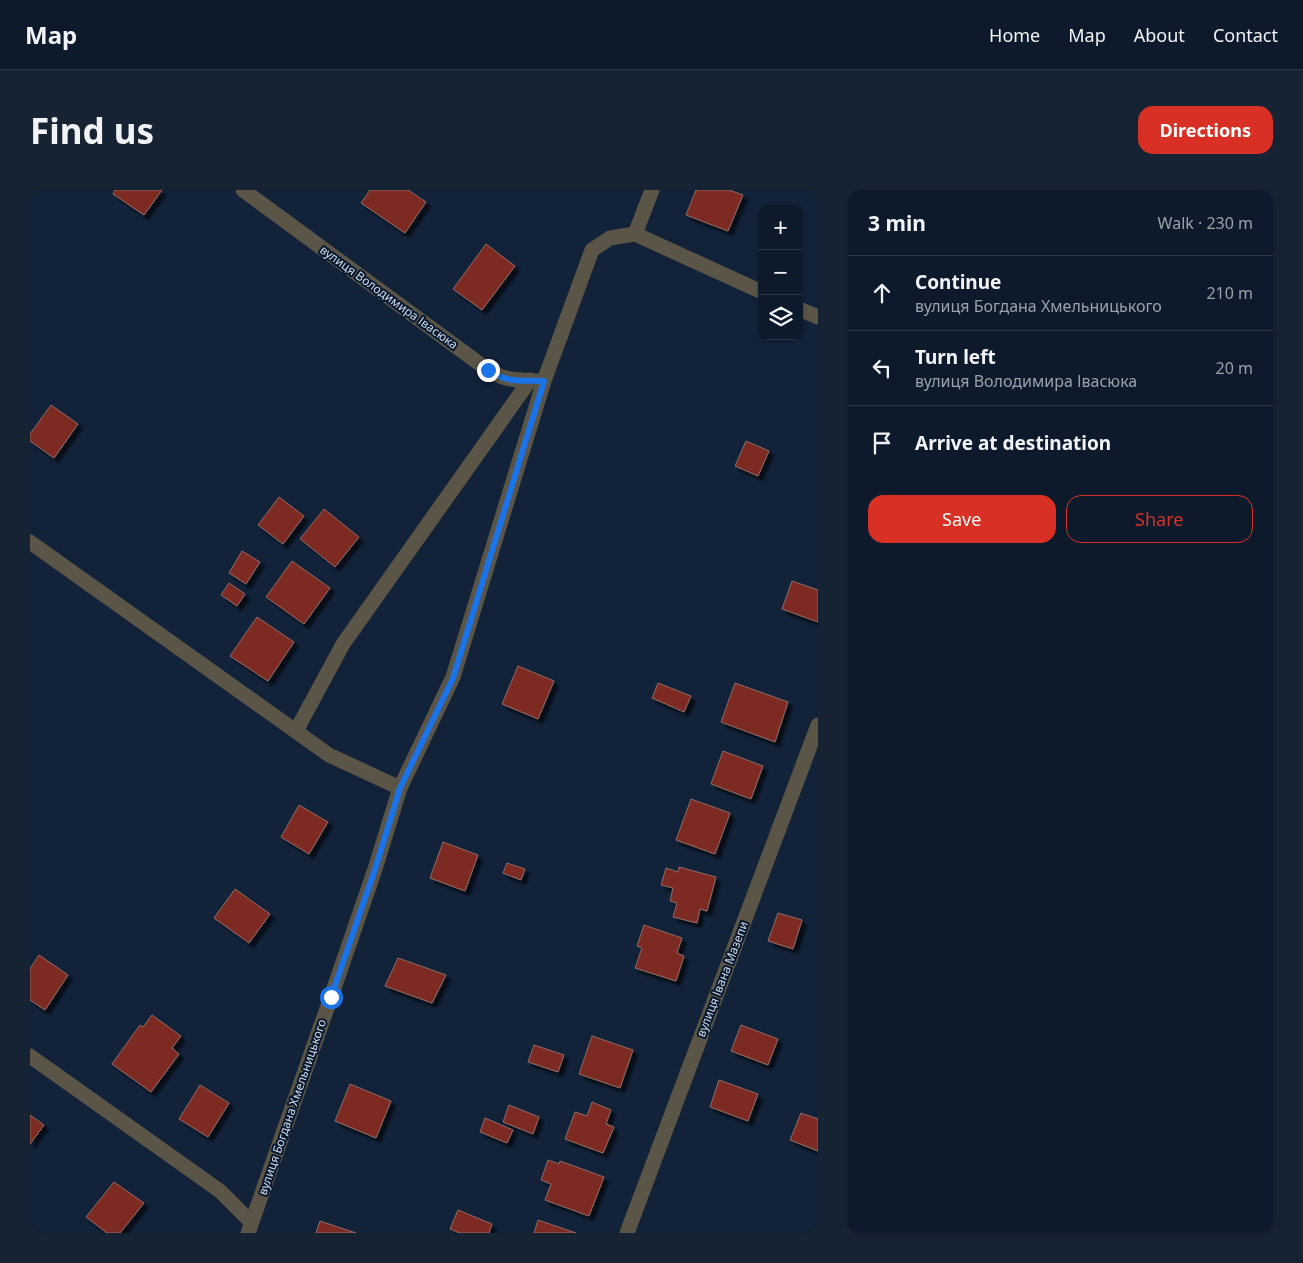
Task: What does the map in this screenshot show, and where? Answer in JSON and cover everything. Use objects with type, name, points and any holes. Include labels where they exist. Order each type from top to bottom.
[{"type":"street","name":"вулиця Володимира Івасюка","points":[[243,190],[488,370],[501,378],[517,381],[537,381]]},
{"type":"street","points":[[652,190],[635,234],[758,290]]},
{"type":"street","name":"вулиця Богдана Хмельницького","points":[[250,1227],[375,869],[400,788],[453,678],[537,381],[592,250],[610,238],[635,234]]},
{"type":"street","points":[[803,311],[818,317]]},
{"type":"street","points":[[296,731],[343,644],[537,381]]},
{"type":"street","points":[[30,542],[329,755],[400,788]]},
{"type":"street","name":"вулиця Івана Мазепи","points":[[627,1233],[818,725]]},
{"type":"street","points":[[30,1056],[220,1192],[250,1227]]},
{"type":"building","points":[[115,190],[162,190],[144,215],[113,194]]},
{"type":"building","points":[[370,190],[408,190],[426,202],[405,233],[361,203]]},
{"type":"building","points":[[696,190],[729,190],[743,195],[728,231],[686,215]]},
{"type":"building","points":[[486,244],[515,266],[482,310],[453,289]]},
{"type":"building","points":[[51,405],[78,424],[54,458],[30,441],[30,434]]},
{"type":"building","points":[[746,441],[769,451],[758,476],[735,466]]},
{"type":"building","points":[[279,497],[304,516],[283,544],[258,525]]},
{"type":"building","points":[[324,509],[359,537],[335,567],[300,539]]},
{"type":"building","points":[[242,551],[260,562],[246,584],[229,573]]},
{"type":"building","points":[[292,561],[330,588],[304,624],[266,597]]},
{"type":"building","points":[[792,581],[818,590],[818,622],[782,609]]},
{"type":"building","points":[[229,583],[245,594],[237,606],[221,595]]},
{"type":"building","points":[[257,617],[294,642],[268,681],[230,656]]},
{"type":"building","points":[[518,666],[554,681],[538,719],[502,704]]},
{"type":"building","points":[[658,683],[691,696],[684,712],[652,698]]},
{"type":"building","points":[[735,683],[788,702],[775,742],[721,722]]},
{"type":"building","points":[[723,751],[763,766],[751,799],[711,784]]},
{"type":"building","points":[[691,799],[730,813],[715,854],[676,840]]},
{"type":"building","points":[[299,805],[328,822],[309,854],[281,837]]},
{"type":"building","points":[[443,842],[478,855],[465,891],[430,878]]},
{"type":"building","points":[[507,863],[525,869],[521,880],[503,873]]},
{"type":"building","points":[[679,867],[716,877],[707,911],[700,909],[697,923],[673,917],[677,903],[670,901],[673,888],[661,885],[666,868],[678,872]]},
{"type":"building","points":[[235,889],[270,914],[249,943],[214,918]]},
{"type":"building","points":[[778,913],[802,920],[793,949],[768,941]]},
{"type":"building","points":[[644,925],[682,938],[677,953],[684,956],[676,981],[635,968],[642,948],[637,946]]},
{"type":"building","points":[[39,955],[68,975],[45,1010],[30,1000],[30,969]]},
{"type":"building","points":[[398,958],[446,975],[432,1003],[385,986]]},
{"type":"building","points":[[152,1015],[181,1036],[172,1048],[179,1054],[151,1092],[112,1064],[140,1025],[143,1027]]},
{"type":"building","points":[[741,1025],[778,1039],[768,1065],[731,1051]]},
{"type":"building","points":[[592,1036],[633,1050],[620,1088],[579,1074]]},
{"type":"building","points":[[534,1045],[564,1055],[558,1072],[528,1062]]},
{"type":"building","points":[[719,1080],[758,1094],[748,1121],[710,1107]]},
{"type":"building","points":[[350,1084],[391,1101],[376,1138],[335,1121]]},
{"type":"building","points":[[200,1085],[229,1103],[208,1137],[179,1119]]},
{"type":"building","points":[[592,1102],[611,1110],[606,1124],[614,1127],[603,1153],[565,1139],[575,1112],[587,1116]]},
{"type":"building","points":[[509,1105],[539,1117],[533,1134],[503,1122]]},
{"type":"building","points":[[801,1113],[818,1119],[818,1151],[790,1140]]},
{"type":"building","points":[[30,1115],[44,1125],[30,1144]]},
{"type":"building","points":[[485,1118],[513,1130],[507,1143],[480,1132]]},
{"type":"building","points":[[548,1160],[559,1164],[560,1161],[604,1177],[589,1216],[545,1200],[551,1184],[541,1180]]},
{"type":"building","points":[[114,1182],[144,1203],[120,1233],[107,1233],[86,1217]]},
{"type":"building","points":[[458,1210],[492,1224],[489,1233],[460,1233],[450,1229]]},
{"type":"building","points":[[538,1220],[576,1233],[534,1233]]},
{"type":"building","points":[[320,1221],[356,1233],[316,1233]]},
{"type":"route","points":[[331,997],[375,869],[400,788],[453,678],[544,381],[517,381],[501,378],[488,370]]}]
